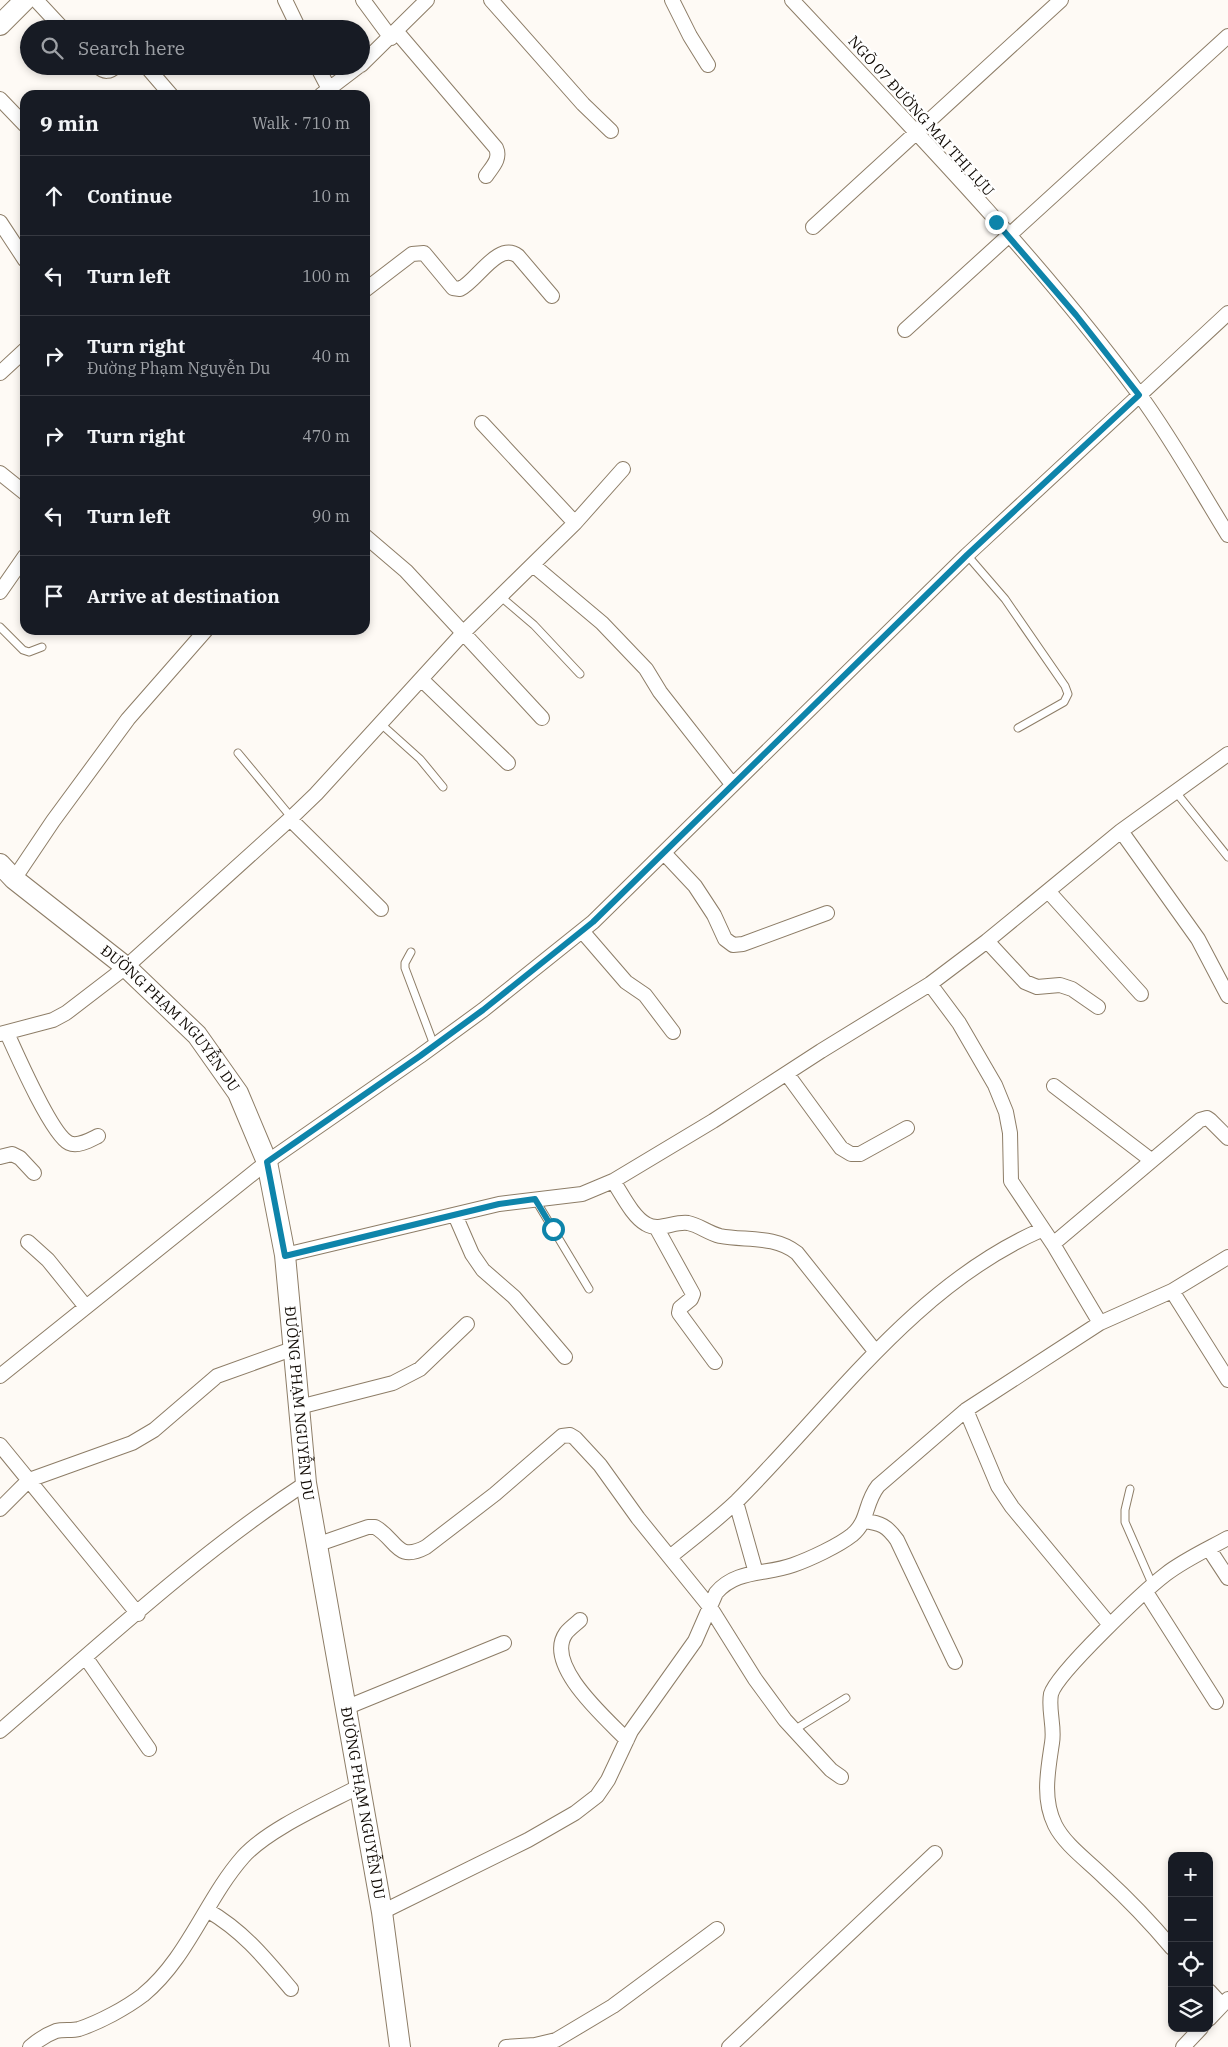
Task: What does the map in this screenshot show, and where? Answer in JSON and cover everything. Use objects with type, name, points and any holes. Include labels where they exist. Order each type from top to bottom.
[{"type":"main road","points":[[0,25],[25,0]]},
{"type":"main road","name":"ĐƯỜNG PHẠM NGUYỄN DU","points":[[0,864],[14,880],[126,967],[197,1035],[238,1093],[267,1162],[285,1256],[292,1349],[306,1483],[382,1912],[400,2047]]},
{"type":"street","points":[[36,0],[55,20]]},
{"type":"street","points":[[285,0],[295,20]]},
{"type":"street","points":[[363,0],[496,148],[498,153],[497,160],[486,176]]},
{"type":"street","points":[[370,56],[394,35],[427,0]]},
{"type":"street","points":[[492,0],[583,104],[611,131]]},
{"type":"street","points":[[672,0],[690,36],[708,65]]},
{"type":"street","name":"NGÕ 07 ĐƯỜNG MAI THỊ LỰU","points":[[792,0],[1009,236],[1139,395],[1228,535]]},
{"type":"street","points":[[813,227],[1061,0]]},
{"type":"street","points":[[905,330],[1228,36]]},
{"type":"street","points":[[154,75],[167,90]]},
{"type":"street","points":[[320,75],[324,90]]},
{"type":"street","points":[[328,90],[347,75]]},
{"type":"street","points":[[0,99],[20,120]]},
{"type":"street","points":[[0,222],[20,252]]},
{"type":"street","points":[[370,286],[412,254],[420,253],[428,257],[453,288],[460,289],[494,259],[505,252],[518,256],[552,296]]},
{"type":"street","points":[[0,1376],[267,1162],[434,1045],[582,930],[664,853],[732,784],[967,555],[1228,313]]},
{"type":"street","points":[[0,373],[20,355]]},
{"type":"street","points":[[482,423],[575,523]]},
{"type":"street","points":[[98,1136],[76,1144],[68,1143],[60,1134],[29,1084],[4,1034],[53,1020],[126,967],[290,818],[316,794],[382,724],[464,632],[575,523],[623,469]]},
{"type":"street","points":[[0,473],[20,489]]},
{"type":"street","points":[[370,540],[406,571],[542,718]]},
{"type":"street","points":[[533,565],[602,623],[646,669],[660,692],[732,784]]},
{"type":"street","points":[[0,592],[20,568]]},
{"type":"street","points":[[14,880],[58,813],[128,719],[202,635]]},
{"type":"street","points":[[421,680],[508,763]]},
{"type":"street","points":[[285,1256],[499,1204],[582,1194],[613,1182],[930,984],[987,941],[1121,831],[1228,754]]},
{"type":"street","points":[[290,818],[381,910]]},
{"type":"street","points":[[1121,831],[1198,939],[1228,996]]},
{"type":"street","points":[[664,853],[695,886],[714,915],[725,938],[733,945],[743,944],[827,913]]},
{"type":"street","points":[[1048,891],[1141,994]]},
{"type":"street","points":[[582,930],[626,982],[645,995],[673,1032]]},
{"type":"street","points":[[987,941],[1025,982],[1037,987],[1060,985],[1072,989],[1098,1007]]},
{"type":"street","points":[[930,984],[959,1023],[995,1085],[1006,1112],[1010,1133],[1011,1181],[1041,1230],[1053,1244],[1100,1323]]},
{"type":"street","points":[[786,1074],[841,1148],[852,1154],[860,1154],[907,1128]]},
{"type":"street","points":[[1054,1086],[1151,1160]]},
{"type":"street","points":[[1053,1244],[1151,1160],[1204,1118],[1210,1120],[1228,1138]]},
{"type":"street","points":[[0,1157],[12,1154],[20,1158],[34,1173]]},
{"type":"street","points":[[613,1182],[640,1219],[647,1225],[656,1227],[688,1223],[705,1232],[720,1236],[775,1241],[786,1244],[797,1253],[875,1352]]},
{"type":"street","points":[[455,1215],[472,1254],[483,1270],[514,1297],[565,1357]]},
{"type":"street","points":[[656,1227],[693,1294],[692,1299],[680,1308],[679,1313],[715,1362]]},
{"type":"street","points":[[670,1557],[736,1502],[875,1352],[941,1293],[981,1261],[1011,1243],[1041,1230]]},
{"type":"street","points":[[28,1242],[48,1260],[86,1307]]},
{"type":"street","points":[[382,1912],[528,1840],[587,1805],[597,1796],[608,1780],[631,1731],[695,1641],[716,1593],[731,1580],[793,1565],[851,1536],[864,1521],[867,1501],[878,1486],[966,1410],[1100,1323],[1172,1291],[1228,1257]]},
{"type":"street","points":[[1172,1291],[1228,1380]]},
{"type":"street","points":[[298,1407],[393,1383],[420,1369],[467,1324]]},
{"type":"street","points":[[0,1509],[29,1480],[132,1443],[174,1414],[217,1376],[292,1349]]},
{"type":"street","points":[[966,1410],[998,1486],[1012,1507],[1110,1625]]},
{"type":"street","points":[[316,1545],[368,1527],[375,1527],[381,1530],[398,1548],[408,1554],[415,1553],[426,1547],[495,1494],[562,1436],[566,1435],[575,1438],[600,1465],[710,1607],[755,1679],[794,1730],[830,1770],[841,1777]]},
{"type":"street","points":[[0,1445],[138,1614]]},
{"type":"street","points":[[0,1731],[238,1529],[306,1483]]},
{"type":"street","points":[[736,1502],[756,1573]]},
{"type":"street","points":[[864,1521],[880,1523],[888,1528],[897,1540],[955,1662]]},
{"type":"street","points":[[1168,1944],[1113,1886],[1061,1836],[1049,1810],[1047,1767],[1054,1730],[1050,1707],[1052,1694],[1064,1675],[1110,1625],[1166,1574],[1228,1538]]},
{"type":"street","points":[[1209,1549],[1228,1578]]},
{"type":"street","points":[[1150,1589],[1216,1702]]},
{"type":"street","points":[[580,1620],[565,1634],[562,1650],[564,1664],[579,1690],[627,1740]]},
{"type":"street","points":[[345,1708],[504,1643]]},
{"type":"street","points":[[86,1658],[149,1749]]},
{"type":"street","points":[[30,2047],[57,2031],[78,2029],[141,1996],[156,1983],[169,1966],[208,1910],[232,1871],[257,1844],[274,1831],[360,1786]]},
{"type":"street","points":[[729,2047],[935,1853]]},
{"type":"street","points":[[208,1910],[248,1938],[291,1989]]},
{"type":"street","points":[[506,2047],[556,2040],[613,2006],[716,1929]]},
{"type":"street","points":[[1213,1994],[1225,2002],[1213,2015]]},
{"type":"street","points":[[1183,2047],[1197,2032]]},
{"type":"lane","points":[[967,555],[1005,599],[1065,686],[1068,694],[1064,702],[1018,728]]},
{"type":"lane","points":[[500,596],[534,625],[580,674]]},
{"type":"lane","points":[[0,627],[23,650],[29,652],[42,647]]},
{"type":"lane","points":[[382,724],[420,759],[442,787]]},
{"type":"lane","points":[[238,753],[290,818]]},
{"type":"lane","points":[[1175,792],[1228,857]]},
{"type":"lane","points":[[411,952],[405,963],[405,968],[434,1045]]},
{"type":"lane","points":[[535,1199],[589,1288]]},
{"type":"lane","points":[[1130,1489],[1125,1510],[1125,1522],[1150,1589]]},
{"type":"lane","points":[[794,1730],[846,1698]]},
{"type":"route","points":[[553,1229],[535,1199],[499,1204],[285,1256],[267,1162],[483,1010],[593,922],[967,555],[1139,395],[1076,315],[996,222]]}]
